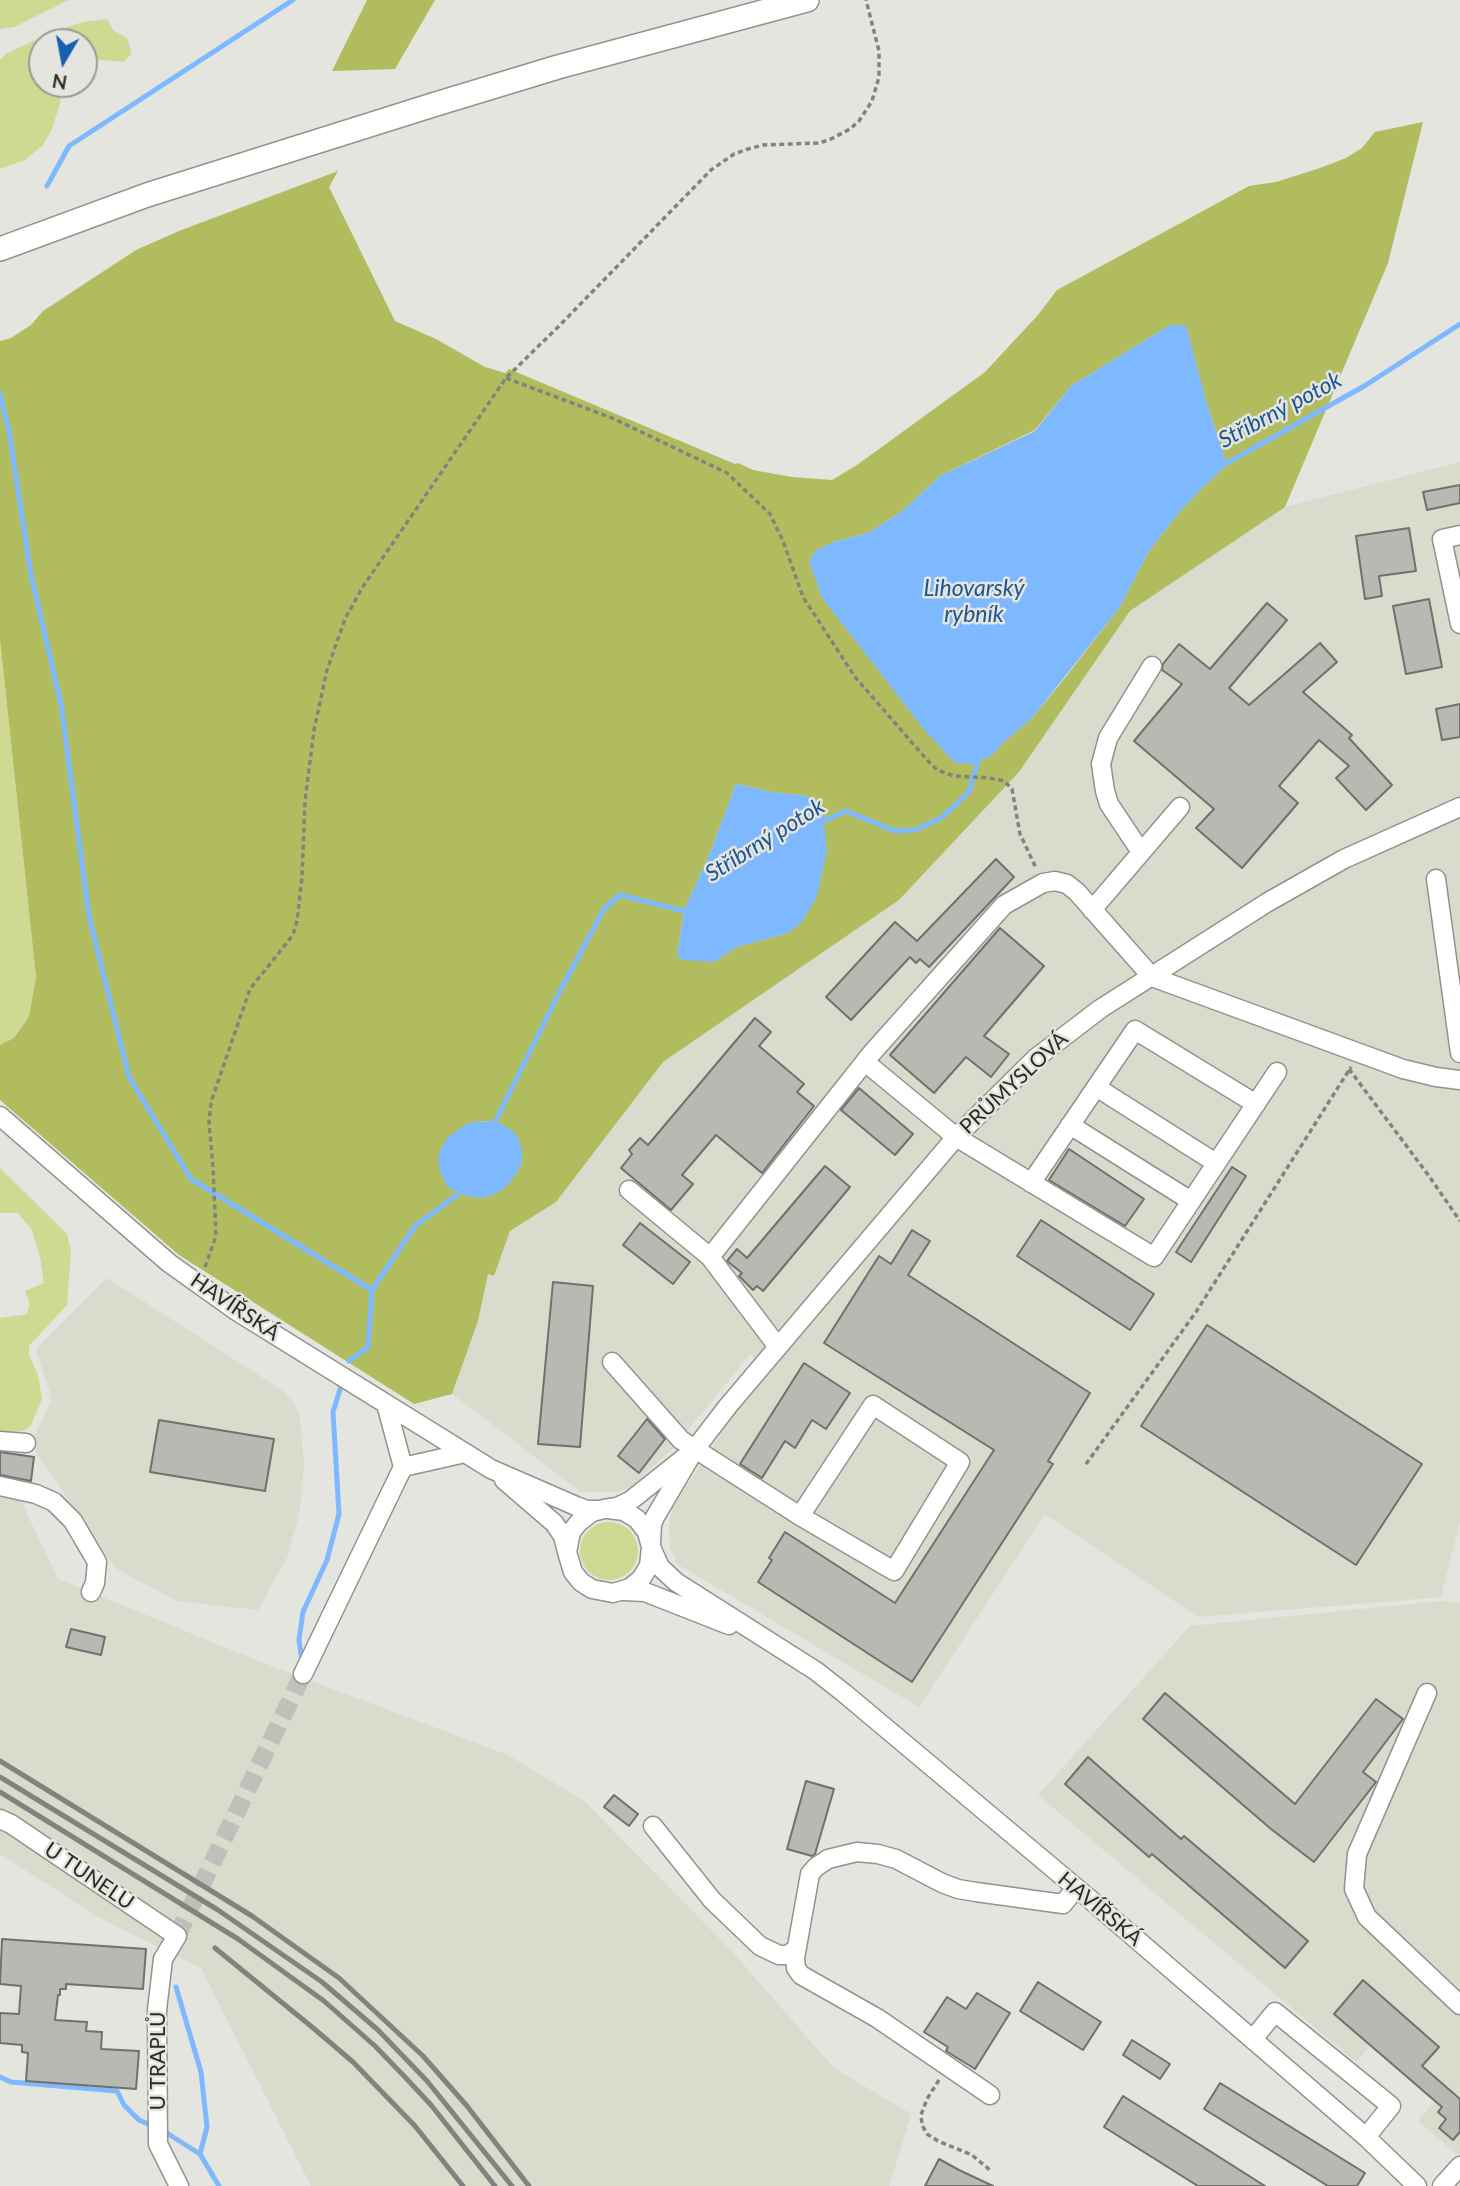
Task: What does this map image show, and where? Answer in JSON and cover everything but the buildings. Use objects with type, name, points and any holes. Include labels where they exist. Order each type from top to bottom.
[{"type":"main road","points":[[0,249],[147,194],[436,104],[558,67],[807,0]]},
{"type":"street","points":[[1460,535],[1442,538],[1460,624]]},
{"type":"street","points":[[1141,852],[1109,804],[1101,764],[1108,738],[1152,666]]},
{"type":"street","points":[[1092,910],[1180,807]]},
{"type":"street","name":"PRŮMYSLOVÁ","points":[[651,1545],[655,1517],[695,1449],[728,1406],[956,1137],[1036,1058],[1100,1009],[1268,902],[1344,859],[1460,807]]},
{"type":"street","points":[[1436,879],[1453,953],[1460,1053]]},
{"type":"street","points":[[710,1257],[865,1062],[1004,905],[1043,883],[1055,881],[1067,884],[1077,892],[1152,977],[1412,1072],[1460,1080]]},
{"type":"street","points":[[1031,1183],[1135,1030],[1256,1104]]},
{"type":"street","points":[[865,1062],[956,1137],[1154,1257],[1277,1072]]},
{"type":"street","points":[[1096,1087],[1216,1163]]},
{"type":"street","name":"HAVÍŘSKÁ","points":[[0,1116],[169,1263],[235,1310],[491,1469],[554,1523],[563,1536],[573,1572],[584,1585],[600,1592],[645,1592],[774,1644]]},
{"type":"street","points":[[1070,1125],[1191,1201]]},
{"type":"street","points":[[629,1190],[710,1257],[778,1347]]},
{"type":"street","points":[[612,1362],[681,1440],[800,1516],[894,1571],[960,1462],[873,1405],[800,1516]]},
{"type":"street","points":[[303,1674],[403,1467],[386,1404]]},
{"type":"street","points":[[0,1441],[26,1443]]},
{"type":"street","name":"PRŮMYSLOVÁ","points":[[604,1509],[624,1505],[695,1449]]},
{"type":"street","points":[[403,1467],[465,1452]]},
{"type":"street","name":"HAVÍŘSKÁ","points":[[491,1469],[587,1510],[620,1510],[634,1517],[645,1528],[655,1560],[670,1578],[816,1671],[844,1693],[1253,2039],[1366,2137],[1417,2186]]},
{"type":"street","points":[[0,1486],[36,1494],[54,1502],[72,1521],[97,1562],[95,1583],[91,1592]]},
{"type":"street","points":[[567,1552],[570,1536],[576,1525],[588,1514],[604,1509]]},
{"type":"street","points":[[621,1591],[634,1585],[644,1575],[650,1562],[651,1545]]},
{"type":"street","points":[[1427,1693],[1357,1854],[1354,1889],[1367,1917],[1460,2005]]},
{"type":"street","name":"U TUNELU","points":[[0,1819],[177,1936]]},
{"type":"street","points":[[653,1826],[712,1900],[760,1946],[779,1955],[788,1955],[797,1948]]},
{"type":"street","points":[[990,2095],[877,2018],[801,1975],[796,1968],[797,1948],[810,1874],[828,1859],[857,1852],[896,1859],[942,1883],[976,1892],[1063,1904],[1076,1888]]},
{"type":"street","name":"U TRAPLŮ","points":[[177,1936],[163,1959],[157,2010],[158,2144],[179,2186]]},
{"type":"street","points":[[1253,2039],[1275,2012],[1391,2106],[1366,2137]]},
{"type":"street","points":[[1442,2186],[1460,2165]]},
{"type":"path","points":[[198,1283],[216,1236],[209,1123],[211,1102],[250,989],[293,935],[302,877],[305,801],[314,730],[334,648],[345,619],[362,588],[506,377],[711,170],[741,151],[763,145],[818,143],[829,140],[850,129],[866,111],[877,89],[879,51],[866,0]]},
{"type":"path","points":[[506,377],[612,418],[727,473],[771,514],[803,597],[855,677],[928,761],[937,770],[954,776],[1004,781],[1013,789],[1020,834],[1043,883]]},
{"type":"path","points":[[1086,1464],[1196,1312],[1360,1054]]},
{"type":"path","points":[[1349,1069],[1460,1221]]},
{"type":"path","points":[[947,2066],[927,2099],[921,2115],[922,2125],[927,2134],[972,2155],[992,2171]]},
{"type":"shaded area","points":[[1460,462],[1460,1522],[1441,1597],[1198,1617],[1045,1514],[919,1707],[677,1564],[670,1547],[672,1508],[760,1376],[751,1353],[675,1446],[636,1483],[628,1489],[614,1492],[581,1492],[452,1394],[478,1321],[488,1273],[494,1276],[510,1231],[556,1202],[663,1062],[899,900],[1019,772],[1130,611],[1285,507]]},
{"type":"shaded area","points":[[107,1278],[282,1390],[295,1404],[300,1418],[304,1463],[299,1515],[288,1556],[258,1610],[177,1601],[115,1568],[36,1452],[35,1435],[52,1399],[36,1349]]},
{"type":"shaded area","points":[[0,1492],[21,1501],[58,1579],[256,1660],[508,1755],[584,1801],[729,1948],[834,2068],[911,2114],[889,2186],[311,2186],[201,1968],[105,1921],[0,1854]]},
{"type":"shaded area","points":[[1442,1601],[1460,1603],[1460,2157],[1418,2121],[1435,2101],[1370,2046],[1356,2062],[1038,1795],[1190,1626]]},
{"type":"green space","points":[[0,0],[69,0],[14,27],[0,29]]},
{"type":"green space","points":[[367,0],[435,0],[395,69],[332,71]]},
{"type":"green space","points":[[107,19],[113,30],[127,38],[132,54],[123,62],[98,60],[98,28],[64,28]]},
{"type":"green space","points":[[28,43],[28,98],[62,98],[52,129],[43,145],[25,160],[0,169],[0,60],[6,54]]},
{"type":"green space","points":[[1423,122],[1388,263],[1285,507],[1130,611],[1019,772],[899,900],[663,1062],[556,1202],[510,1231],[494,1276],[488,1274],[478,1321],[452,1394],[414,1404],[179,1255],[0,1100],[0,1045],[14,1038],[29,1016],[36,977],[0,639],[0,341],[11,338],[31,325],[43,311],[136,250],[338,171],[329,187],[395,321],[436,339],[485,367],[505,373],[509,369],[735,464],[792,477],[832,480],[857,465],[985,372],[1038,315],[1057,290],[1249,186],[1276,182],[1346,158],[1362,148],[1375,132]],"holes":[[[1170,325],[1207,404],[1227,465],[1175,517],[1147,554],[1120,607],[1064,679],[1032,718],[991,756],[833,542],[868,533],[901,512],[940,476],[1035,430],[1071,386]],[[736,784],[808,796],[788,933],[737,947],[714,962],[677,954],[684,911]],[[496,1121],[522,1150],[522,1162],[517,1172],[473,1122]]]},
{"type":"green space","points":[[0,639],[36,977],[29,1015],[14,1038],[0,1045]]},
{"type":"green space","points":[[0,1168],[67,1234],[71,1251],[67,1305],[29,1346],[29,1355],[38,1375],[42,1399],[31,1425],[24,1431],[11,1432],[0,1432],[0,1318],[27,1314],[30,1304],[25,1291],[44,1283],[32,1230],[18,1213],[0,1213]]},
{"type":"green space","points":[[609,1522],[630,1530],[638,1551],[630,1572],[609,1580],[588,1572],[580,1551],[588,1530]]},
{"type":"water","name":"Lihovarský rybník","points":[[1170,325],[1186,325],[1227,465],[1175,517],[1147,554],[1120,607],[1032,718],[991,756],[973,764],[955,763],[926,732],[822,598],[809,561],[815,551],[833,542],[868,533],[901,512],[940,476],[1035,431],[1071,386]]},
{"type":"water","points":[[736,784],[808,796],[822,807],[827,850],[817,897],[801,923],[788,933],[737,947],[714,962],[681,960],[677,954],[684,911]]},
{"type":"water","points":[[496,1121],[513,1131],[522,1150],[522,1162],[508,1185],[484,1198],[470,1197],[448,1188],[438,1161],[447,1138],[473,1122]]},
{"type":"waterway","points":[[47,186],[69,146],[293,0]]},
{"type":"waterway","name":"Stříbrný potok","points":[[1221,462],[1227,463],[1366,385],[1460,324]]},
{"type":"waterway","points":[[0,394],[9,431],[31,575],[61,704],[89,916],[129,1077],[191,1179],[372,1290]]},
{"type":"waterway","name":"Stříbrný potok","points":[[821,822],[846,811],[895,831],[915,830],[941,818],[969,792],[979,758]]},
{"type":"waterway","name":"Stříbrný potok","points":[[493,1126],[604,909],[620,895],[684,911],[689,907]]},
{"type":"waterway","name":"Stříbrný potok","points":[[349,1361],[368,1347],[372,1290],[415,1226],[460,1191]]},
{"type":"waterway","name":"Stříbrný potok","points":[[302,1661],[299,1640],[303,1612],[327,1560],[339,1514],[333,1412],[342,1383]]},
{"type":"waterway","name":"Stříbrný potok","points":[[176,1987],[201,2072],[207,2127],[200,2154],[219,2186]]},
{"type":"waterway","points":[[0,2077],[11,2082],[117,2091],[124,2105],[139,2120],[162,2130],[200,2154]]},
{"type":"tunnel","points":[[177,1936],[303,1674]]},
{"type":"railway","points":[[0,1761],[252,1916],[339,1978],[423,2056],[467,2106],[529,2186]]},
{"type":"railway","points":[[0,1777],[218,1910],[322,1982],[378,2030],[427,2081],[512,2186]]},
{"type":"railway","points":[[0,1792],[238,1939],[324,2001],[375,2046],[431,2105],[495,2186]]},
{"type":"railway","points":[[215,1948],[353,2062],[415,2126],[463,2186]]}]
